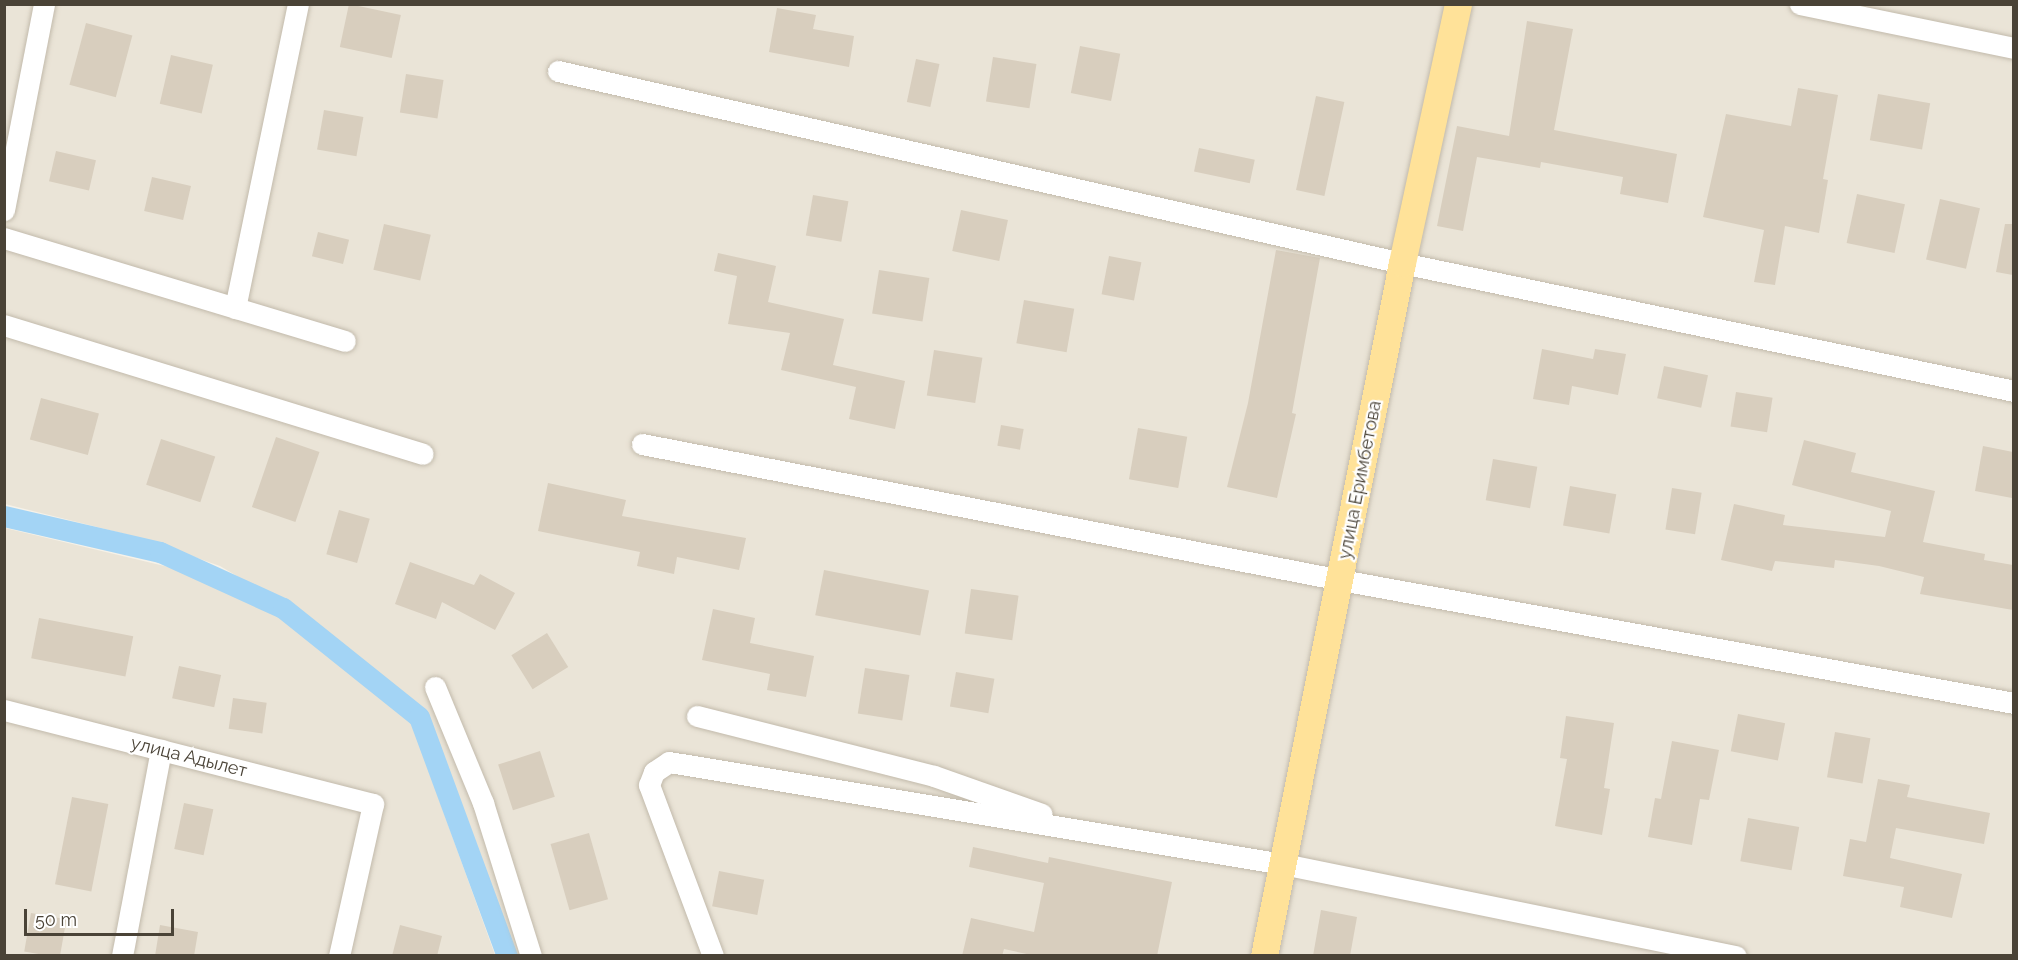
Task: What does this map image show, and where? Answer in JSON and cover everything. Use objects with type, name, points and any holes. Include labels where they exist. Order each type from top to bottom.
[{"type":"main road","name":"улица Еримбетова","points":[[1264,956],[1341,580],[1402,263],[1458,4]]},
{"type":"street","points":[[4,210],[44,4]]},
{"type":"street","points":[[235,308],[298,4]]},
{"type":"street","points":[[1800,4],[2013,48]]},
{"type":"street","points":[[558,71],[1402,263],[2013,391]]},
{"type":"street","points":[[4,238],[345,341]]},
{"type":"street","points":[[4,324],[423,454]]},
{"type":"street","points":[[642,444],[1341,580],[2013,703]]},
{"type":"street","points":[[435,687],[483,803],[531,956]]},
{"type":"street","name":"улица Адылет","points":[[4,710],[373,804],[339,956]]},
{"type":"street","points":[[697,716],[934,777],[1100,833]]},
{"type":"street","points":[[122,956],[161,750]]},
{"type":"street","points":[[713,956],[650,784],[654,772],[669,762],[1283,864],[1736,956]]},
{"type":"shaded area","points":[[5,5],[2013,5],[2013,955],[512,955],[423,713],[315,622],[220,566],[137,537],[5,504]]},
{"type":"shaded area","points":[[5,528],[177,569],[279,612],[410,719],[495,955],[5,956]]},
{"type":"building","points":[[349,4],[401,15],[392,58],[340,47]]},
{"type":"building","points":[[777,8],[816,15],[813,29],[854,36],[849,67],[769,52]]},
{"type":"building","points":[[1527,21],[1573,29],[1554,130],[1677,154],[1668,203],[1620,194],[1623,177],[1541,162],[1540,168],[1477,157],[1463,231],[1437,226],[1457,126],[1509,136]]},
{"type":"building","points":[[86,23],[132,35],[116,97],[69,85]]},
{"type":"building","points":[[1080,46],[1120,54],[1111,101],[1071,93]]},
{"type":"building","points":[[171,55],[213,65],[202,113],[160,104]]},
{"type":"building","points":[[993,57],[1036,64],[1029,108],[986,101]]},
{"type":"building","points":[[916,59],[939,64],[930,107],[907,102]]},
{"type":"building","points":[[406,74],[444,80],[437,118],[400,113]]},
{"type":"building","points":[[1798,88],[1838,95],[1823,179],[1828,180],[1819,233],[1785,226],[1775,285],[1754,282],[1764,230],[1703,217],[1726,114],[1791,126]]},
{"type":"building","points":[[1878,94],[1930,103],[1922,149],[1870,140]]},
{"type":"building","points":[[1316,96],[1344,102],[1324,196],[1296,190]]},
{"type":"building","points":[[324,110],[363,117],[356,156],[317,149]]},
{"type":"building","points":[[1199,148],[1255,160],[1250,183],[1194,171]]},
{"type":"building","points":[[56,151],[96,160],[89,190],[49,181]]},
{"type":"building","points":[[152,177],[191,186],[183,220],[144,211]]},
{"type":"building","points":[[1857,194],[1905,204],[1895,253],[1847,243]]},
{"type":"building","points":[[813,195],[848,201],[841,242],[806,235]]},
{"type":"building","points":[[1940,199],[1980,208],[1966,269],[1926,259]]},
{"type":"building","points":[[961,210],[1008,220],[999,261],[952,251]]},
{"type":"building","points":[[384,224],[431,235],[420,281],[373,270]]},
{"type":"building","points":[[2005,224],[2013,224],[2013,275],[1996,272]]},
{"type":"building","points":[[318,232],[349,240],[343,264],[312,256]]},
{"type":"building","points":[[1276,250],[1320,258],[1292,413],[1296,414],[1277,498],[1227,487],[1248,403]]},
{"type":"building","points":[[718,253],[776,266],[768,302],[844,319],[833,365],[905,381],[895,429],[849,419],[856,387],[781,370],[790,333],[728,324],[737,276],[714,271]]},
{"type":"building","points":[[1109,256],[1141,262],[1134,301],[1102,294]]},
{"type":"building","points":[[879,270],[929,278],[922,321],[872,313]]},
{"type":"building","points":[[1024,300],[1074,309],[1067,352],[1016,343]]},
{"type":"building","points":[[1542,349],[1593,359],[1595,349],[1626,354],[1618,395],[1572,386],[1569,405],[1533,399]]},
{"type":"building","points":[[934,350],[982,358],[975,403],[927,395]]},
{"type":"building","points":[[1664,366],[1708,375],[1701,408],[1657,398]]},
{"type":"building","points":[[1736,392],[1773,398],[1767,432],[1731,427]]},
{"type":"building","points":[[41,398],[99,414],[88,455],[30,440]]},
{"type":"building","points":[[1001,425],[1024,429],[1020,450],[997,446]]},
{"type":"building","points":[[1138,428],[1187,437],[1178,488],[1129,479]]},
{"type":"building","points":[[276,437],[319,452],[295,522],[252,507]]},
{"type":"building","points":[[161,439],[215,457],[200,502],[146,485]]},
{"type":"building","points":[[1804,440],[1856,453],[1851,472],[1935,491],[1923,542],[1985,554],[1984,560],[2013,565],[2013,610],[1920,594],[1924,577],[1879,566],[1835,560],[1834,568],[1775,561],[1772,571],[1721,560],[1734,504],[1785,515],[1783,525],[1885,537],[1891,511],[1792,485]]},
{"type":"building","points":[[1983,446],[2013,452],[2012,498],[1975,491]]},
{"type":"building","points":[[1493,459],[1537,467],[1530,508],[1486,500]]},
{"type":"building","points":[[548,483],[626,500],[622,516],[746,538],[739,570],[677,557],[674,574],[637,566],[640,552],[538,531]]},
{"type":"building","points":[[1570,486],[1616,494],[1609,534],[1563,525]]},
{"type":"building","points":[[1672,488],[1702,493],[1695,534],[1665,529]]},
{"type":"building","points":[[339,510],[370,519],[357,563],[326,554]]},
{"type":"building","points":[[410,562],[474,585],[480,574],[515,593],[495,630],[442,602],[436,619],[395,604]]},
{"type":"building","points":[[824,570],[929,590],[920,636],[815,615]]},
{"type":"building","points":[[971,589],[1019,596],[1012,640],[965,634]]},
{"type":"building","points":[[713,609],[755,618],[750,643],[814,656],[806,697],[767,690],[770,674],[702,660]]},
{"type":"building","points":[[39,618],[133,636],[125,677],[31,658]]},
{"type":"building","points":[[547,633],[568,667],[533,689],[511,655]]},
{"type":"building","points":[[179,666],[221,675],[214,707],[172,698]]},
{"type":"building","points":[[865,668],[909,675],[902,720],[858,713]]},
{"type":"building","points":[[956,672],[994,679],[988,713],[950,706]]},
{"type":"building","points":[[233,698],[267,703],[262,733],[229,729]]},
{"type":"building","points":[[1738,714],[1785,723],[1778,760],[1731,751]]},
{"type":"building","points":[[1566,716],[1614,723],[1604,788],[1610,789],[1602,835],[1555,826],[1567,759],[1560,758]]},
{"type":"building","points":[[1835,732],[1870,738],[1862,784],[1827,777]]},
{"type":"building","points":[[1672,741],[1719,750],[1709,800],[1700,799],[1692,845],[1648,837],[1655,798],[1661,799]]},
{"type":"building","points":[[540,751],[555,797],[513,810],[498,765]]},
{"type":"building","points":[[1878,779],[1910,785],[1907,797],[1990,813],[1984,844],[1896,828],[1890,858],[1962,874],[1952,918],[1900,907],[1904,887],[1843,876],[1850,839],[1866,842]]},
{"type":"building","points":[[72,797],[108,804],[91,891],[55,884]]},
{"type":"building","points":[[184,803],[213,809],[204,855],[174,849]]},
{"type":"building","points":[[1748,818],[1799,827],[1792,870],[1740,861]]},
{"type":"building","points":[[589,833],[608,899],[570,910],[551,844]]},
{"type":"building","points":[[973,847],[1048,863],[1049,857],[1172,882],[1157,956],[1036,956],[1004,949],[1002,956],[962,956],[971,918],[1034,932],[1044,883],[969,867]]},
{"type":"building","points":[[719,871],[764,880],[757,915],[712,906]]},
{"type":"building","points":[[1321,910],[1357,917],[1350,956],[1313,956]]},
{"type":"building","points":[[31,913],[66,919],[60,956],[24,951]]},
{"type":"building","points":[[160,925],[198,932],[194,956],[155,956]]},
{"type":"building","points":[[400,925],[442,936],[437,956],[392,956]]},
{"type":"waterway","points":[[4,516],[160,552],[283,608],[419,717],[507,956]]}]
